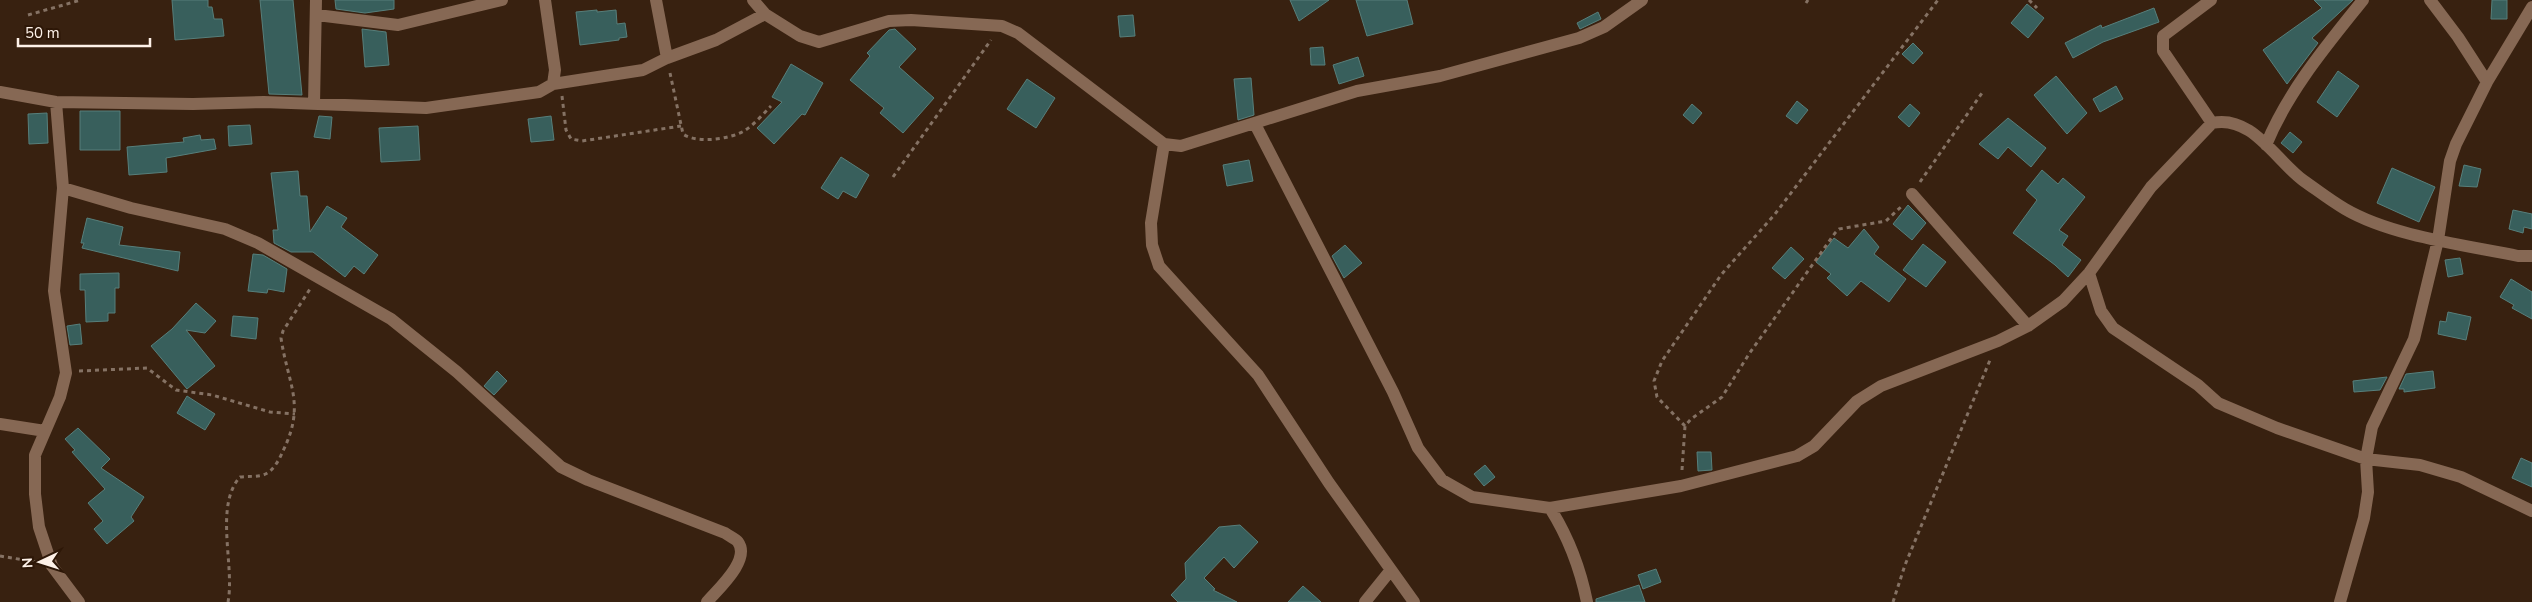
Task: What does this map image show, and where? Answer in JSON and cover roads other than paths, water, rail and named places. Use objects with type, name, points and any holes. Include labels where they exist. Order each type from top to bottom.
[{"type":"street","points":[[314,104],[316,0]]},
{"type":"street","points":[[317,15],[398,25],[502,0]]},
{"type":"street","points":[[545,0],[557,83]]},
{"type":"street","points":[[656,0],[667,58]]},
{"type":"street","points":[[753,0],[765,14],[800,36],[819,42],[889,21],[920,20],[1002,26],[1018,33],[1164,144],[1181,146],[1256,124],[1314,103],[1358,91],[1440,76],[1579,38],[1604,28],[1642,0]]},
{"type":"street","points":[[2211,0],[2163,36],[2162,41],[2163,50],[2212,123]]},
{"type":"street","points":[[2266,145],[2276,119],[2304,76],[2363,0]]},
{"type":"street","points":[[2430,0],[2458,37],[2487,82]]},
{"type":"street","points":[[2340,602],[2364,518],[2368,492],[2366,458],[2372,427],[2414,339],[2438,240],[2450,161],[2456,144],[2487,82],[2532,7]]},
{"type":"street","points":[[0,92],[56,102],[193,104],[264,102],[426,108],[539,92],[557,83],[643,70],[667,58],[716,40],[765,14]]},
{"type":"street","points":[[56,102],[64,188],[54,291],[66,373],[60,397],[35,455],[35,494],[40,526],[52,566],[79,602]]},
{"type":"street","points":[[1256,124],[1393,392],[1418,448],[1442,480],[1472,497],[1550,508],[1681,486],[1797,456],[1814,446],[1857,401],[1881,386],[1998,341],[2028,326],[2063,301],[2089,273],[2151,187],[2212,123],[2232,121],[2239,124],[2266,145],[2302,179],[2346,210],[2414,235],[2518,256],[2532,256]]},
{"type":"street","points":[[1164,144],[1151,223],[1152,245],[1160,266],[1258,375],[1390,571],[1414,602]]},
{"type":"street","points":[[64,188],[131,208],[225,229],[258,242],[317,278],[391,319],[457,372],[560,466],[588,480],[725,533],[738,541],[742,550],[741,558],[736,567],[707,602]]},
{"type":"street","points":[[1912,194],[2028,326]]},
{"type":"street","points":[[2089,273],[2101,311],[2113,328],[2198,385],[2218,403],[2277,428],[2366,458],[2420,465],[2461,477],[2532,511]]},
{"type":"street","points":[[0,424],[46,431]]},
{"type":"street","points":[[1550,508],[1564,531],[1580,568],[1587,602]]},
{"type":"street","points":[[1364,602],[1390,571]]}]
